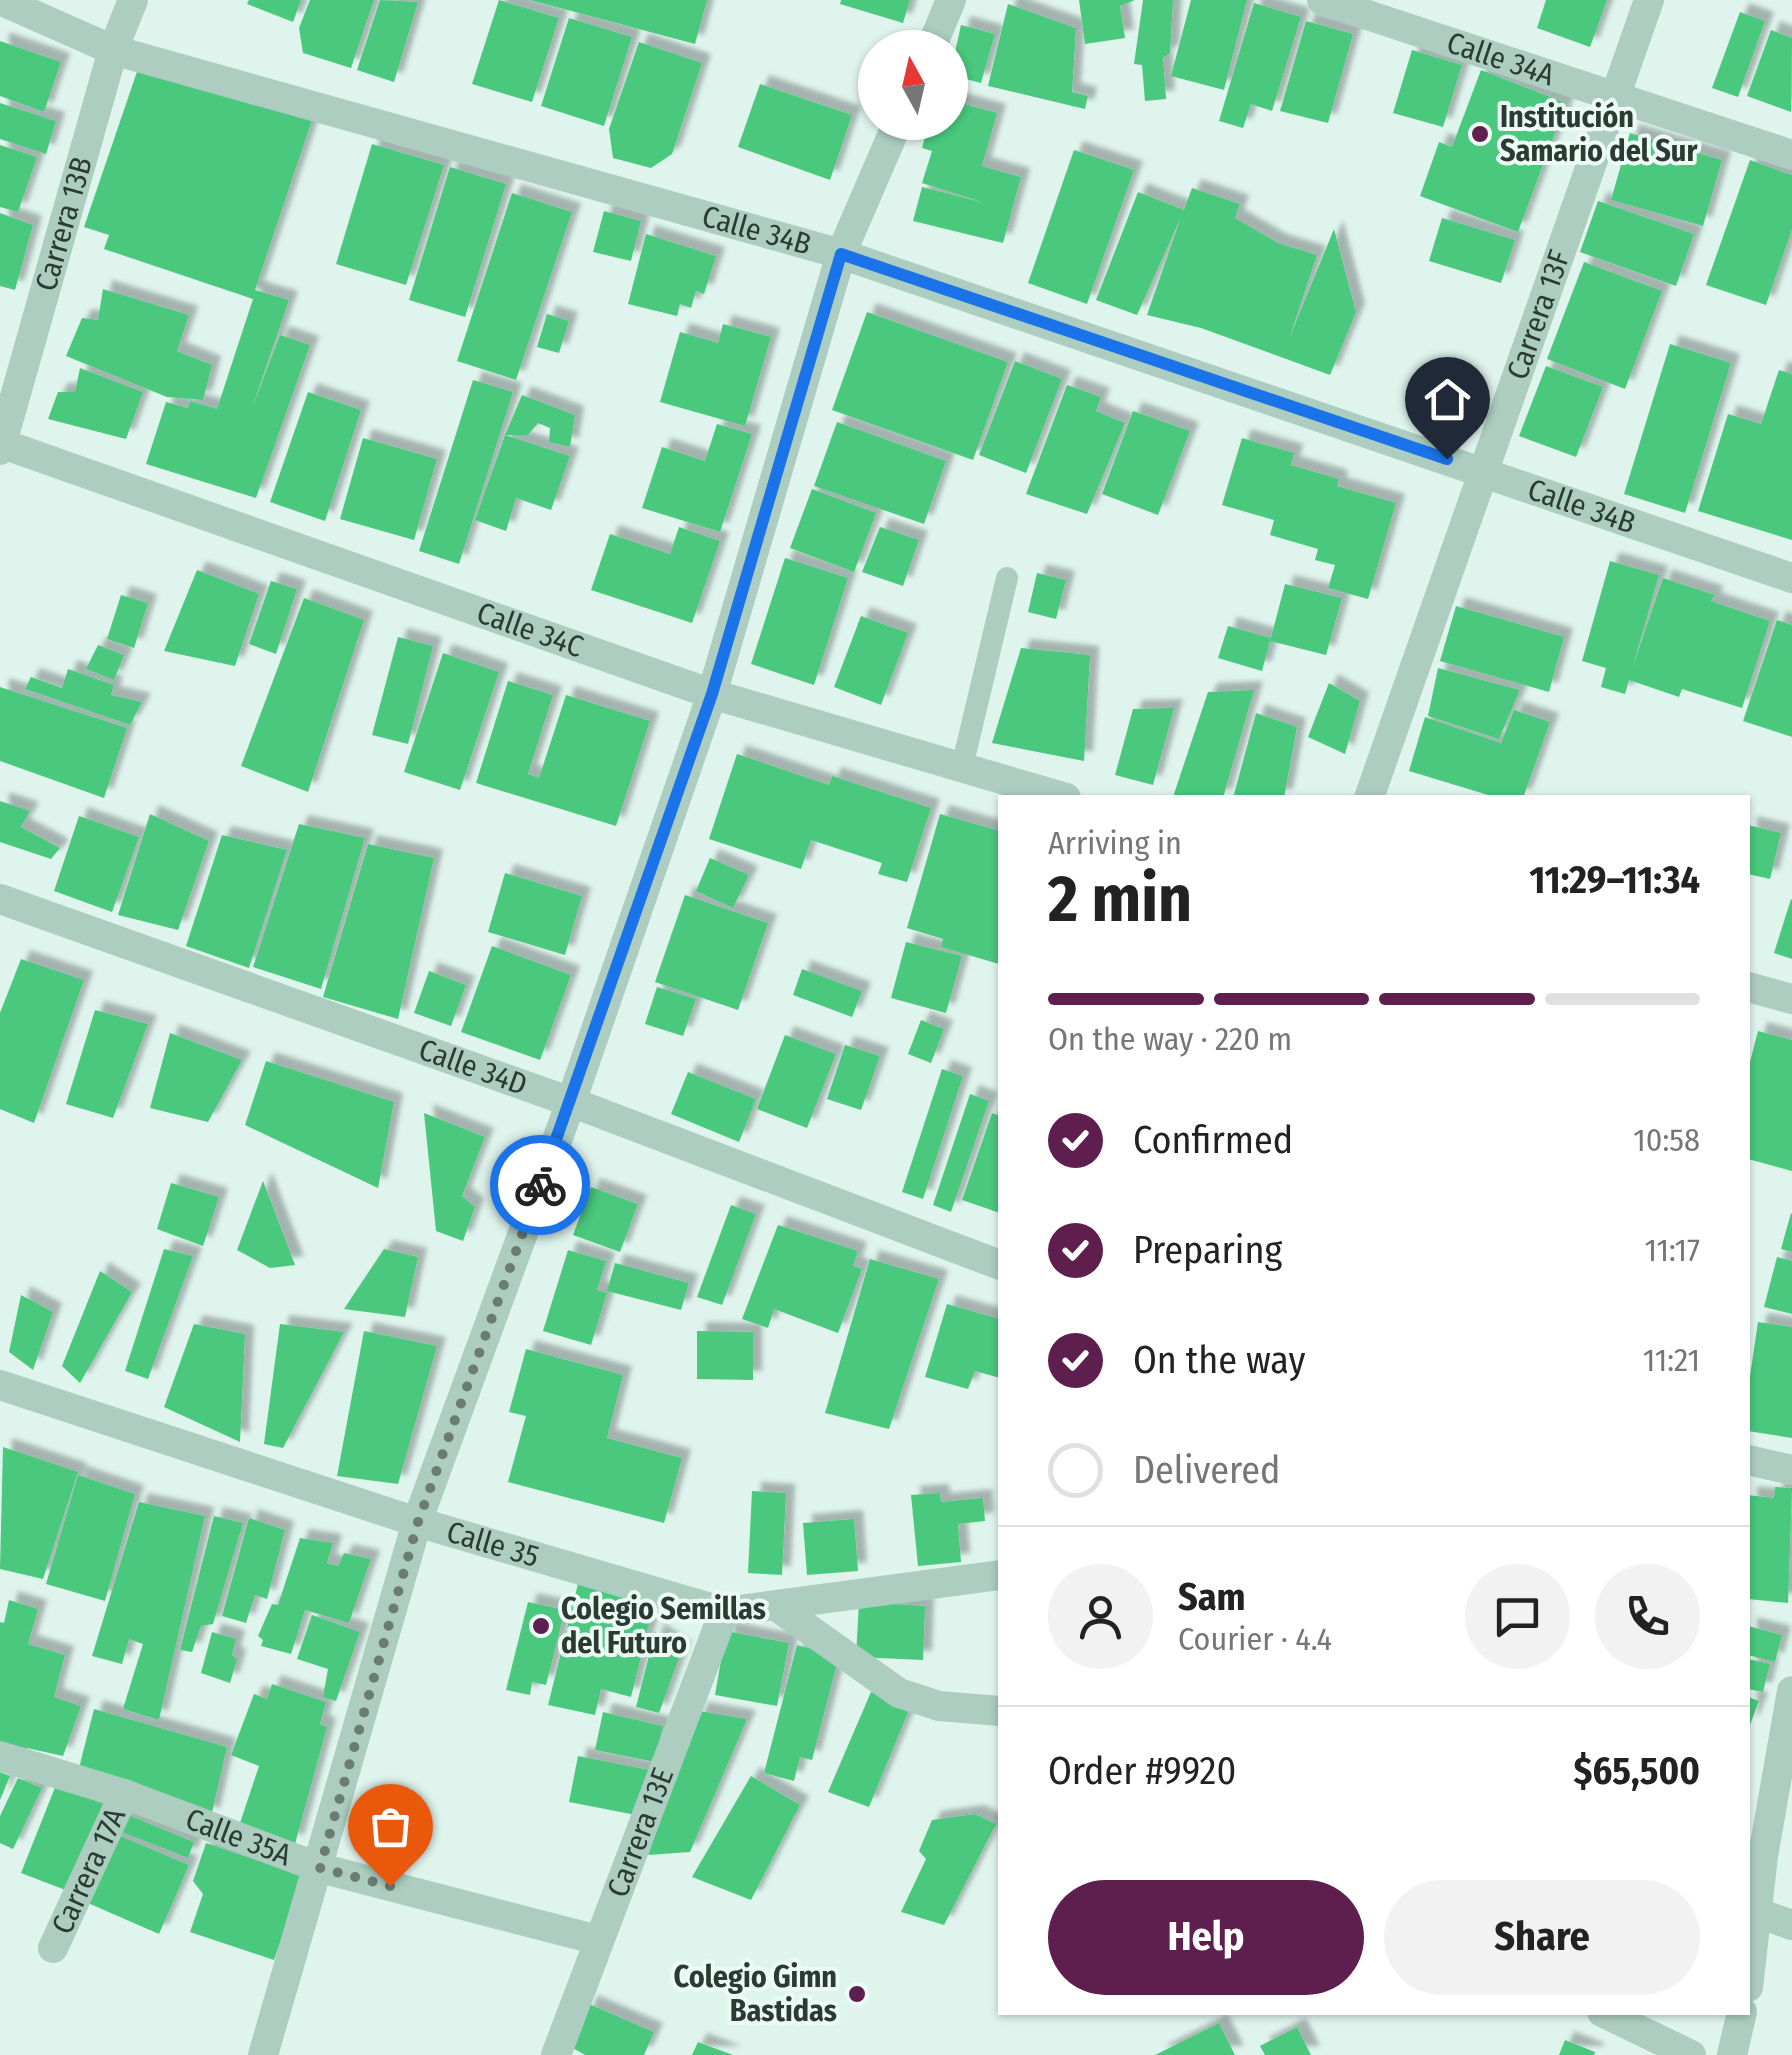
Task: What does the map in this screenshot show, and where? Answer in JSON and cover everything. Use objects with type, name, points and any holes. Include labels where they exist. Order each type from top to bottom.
[{"type":"street","name":"Calle 34B","points":[[0,0],[113,50],[841,254],[1792,578]]},
{"type":"street","name":"Carrera 13B","points":[[1,446],[113,50],[133,0]]},
{"type":"street","points":[[938,30],[951,0]]},
{"type":"street","name":"Calle 34A","points":[[1322,0],[1792,155]]},
{"type":"street","name":"Carrera 13F","points":[[1369,795],[1649,0]]},
{"type":"street","points":[[263,2055],[418,1522],[571,1102],[712,694],[841,254],[890,140]]},
{"type":"street","name":"Calle 34C","points":[[1,446],[712,694],[1056,795]]},
{"type":"street","name":"Calle 34D","points":[[0,900],[571,1102],[998,1264]]},
{"type":"street","points":[[1750,988],[1792,999]]},
{"type":"street","name":"Calle 35","points":[[0,1385],[418,1522],[724,1612],[998,1575]]},
{"type":"street","points":[[1750,1460],[1792,1470]]},
{"type":"street","points":[[776,1606],[898,1692],[939,1706],[998,1711]]},
{"type":"street","name":"Carrera 13E","points":[[556,2055],[724,1612]]},
{"type":"street","points":[[1750,1972],[1762,1856],[1792,1690]]},
{"type":"street","name":"Calle 35A","points":[[0,1756],[124,1794],[320,1868],[598,1940]]},
{"type":"street","name":"Carrera 17A","points":[[53,1948],[124,1794]]},
{"type":"street","points":[[1758,1913],[1792,1925]]},
{"type":"street","points":[[1608,2015],[1691,2055]]},
{"type":"street","points":[[1732,2055],[1741,2015]]},
{"type":"lane","points":[[962,767],[1007,578]]},
{"type":"building","points":[[249,0],[301,0],[293,22],[247,4]]},
{"type":"building","points":[[310,0],[374,0],[351,68],[303,53],[299,28]]},
{"type":"building","points":[[380,0],[418,2],[394,82],[357,70]]},
{"type":"building","points":[[499,0],[559,18],[532,102],[472,84]]},
{"type":"building","points":[[530,0],[707,0],[695,44]]},
{"type":"building","points":[[841,0],[910,0],[903,23],[840,4]]},
{"type":"building","points":[[1079,0],[1135,0],[1120,6],[1125,38],[1085,44]]},
{"type":"building","points":[[1143,0],[1173,0],[1170,53],[1163,58],[1166,99],[1145,101],[1142,65],[1134,64]]},
{"type":"building","points":[[1191,0],[1247,0],[1224,90],[1171,76]]},
{"type":"building","points":[[1546,0],[1607,0],[1590,47],[1537,28]]},
{"type":"building","points":[[1254,3],[1301,17],[1272,111],[1251,104],[1243,128],[1219,121]]},
{"type":"building","points":[[1008,4],[1076,28],[1072,92],[1088,96],[1085,109],[988,86]]},
{"type":"building","points":[[1740,12],[1765,21],[1738,97],[1712,88]]},
{"type":"building","points":[[569,18],[632,37],[604,126],[541,106]]},
{"type":"building","points":[[1306,21],[1353,34],[1328,123],[1280,111]]},
{"type":"building","points":[[961,25],[995,34],[981,83],[968,80],[968,30],[960,30]]},
{"type":"building","points":[[1771,30],[1792,38],[1791,112],[1747,96]]},
{"type":"building","points":[[0,41],[61,62],[44,112],[0,96]]},
{"type":"building","points":[[639,42],[702,63],[672,154],[651,168],[613,158],[609,129]]},
{"type":"building","points":[[1412,50],[1462,65],[1443,127],[1393,113]]},
{"type":"building","points":[[141,60],[313,117],[255,290],[289,300],[251,411],[280,335],[310,345],[256,498],[146,464],[166,402],[188,408],[190,401],[217,409],[253,299],[104,249],[109,235],[84,227]]},
{"type":"building","points":[[1481,70],[1566,103],[1518,232],[1420,196],[1439,142],[1452,147]]},
{"type":"building","points":[[760,84],[852,115],[830,180],[738,147]]},
{"type":"building","points":[[0,103],[56,121],[46,154],[0,139]]},
{"type":"building","points":[[968,105],[997,113],[982,166],[1021,177],[1003,243],[913,221],[922,187],[985,203],[922,183],[932,151],[922,148],[924,140],[968,140]]},
{"type":"building","points":[[1630,133],[1722,160],[1703,226],[1611,200]]},
{"type":"building","points":[[372,144],[444,165],[406,285],[336,264]]},
{"type":"building","points":[[0,145],[37,157],[18,212],[0,207]]},
{"type":"building","points":[[1074,150],[1134,170],[1087,304],[1028,283]]},
{"type":"building","points":[[1750,160],[1792,175],[1792,229],[1766,305],[1706,285]]},
{"type":"building","points":[[450,167],[506,184],[465,317],[409,300]]},
{"type":"building","points":[[1192,188],[1240,204],[1235,218],[1278,243],[1317,255],[1289,339],[1334,229],[1356,312],[1330,375],[1201,328],[1147,315],[1181,217],[1137,315],[1096,300],[1138,192],[1184,210]]},
{"type":"building","points":[[512,193],[572,212],[516,380],[457,361]]},
{"type":"building","points":[[1598,201],[1694,234],[1676,286],[1580,252]]},
{"type":"building","points":[[604,211],[641,221],[631,261],[593,252]]},
{"type":"building","points":[[0,213],[33,225],[15,290],[0,286]]},
{"type":"building","points":[[1442,218],[1515,240],[1501,283],[1429,261]]},
{"type":"building","points":[[646,234],[716,256],[704,294],[696,291],[691,308],[680,304],[677,316],[628,304]]},
{"type":"building","points":[[1584,262],[1662,291],[1625,389],[1547,359]]},
{"type":"building","points":[[103,289],[189,315],[177,351],[212,365],[203,400],[167,397],[66,356],[82,318],[98,320]]},
{"type":"building","points":[[867,312],[1008,362],[973,460],[832,410]]},
{"type":"building","points":[[547,314],[569,321],[559,353],[537,347]]},
{"type":"building","points":[[723,324],[771,337],[745,426],[660,402],[680,332],[718,343]]},
{"type":"building","points":[[1670,344],[1731,363],[1685,513],[1624,494]]},
{"type":"building","points":[[1015,361],[1062,379],[1026,473],[979,455]]},
{"type":"building","points":[[1546,366],[1603,387],[1576,457],[1519,436]]},
{"type":"building","points":[[80,368],[143,392],[126,439],[48,419],[58,392],[75,392]]},
{"type":"building","points":[[1779,370],[1792,374],[1792,540],[1698,511],[1728,414],[1761,424]]},
{"type":"building","points":[[473,380],[513,392],[459,564],[419,551]]},
{"type":"building","points":[[1067,385],[1101,397],[1096,411],[1125,423],[1087,514],[1026,494]]},
{"type":"building","points":[[308,392],[361,410],[325,521],[270,502]]},
{"type":"building","points":[[522,395],[575,415],[570,447],[549,442],[550,428],[538,423],[528,435],[505,435]]},
{"type":"building","points":[[1133,411],[1190,431],[1158,515],[1102,494]]},
{"type":"building","points":[[837,422],[946,461],[924,524],[814,486]]},
{"type":"building","points":[[717,424],[752,434],[720,532],[642,508],[662,447],[705,461]]},
{"type":"building","points":[[505,435],[570,456],[551,510],[516,498],[506,531],[475,520]]},
{"type":"building","points":[[363,438],[437,459],[414,540],[340,519]]},
{"type":"building","points":[[1242,438],[1294,453],[1291,465],[1339,479],[1337,486],[1396,503],[1368,599],[1328,588],[1335,565],[1315,560],[1318,549],[1270,535],[1274,520],[1222,505]]},
{"type":"building","points":[[812,489],[876,513],[854,572],[790,548]]},
{"type":"building","points":[[679,527],[720,541],[692,623],[591,590],[610,534],[670,554]]},
{"type":"building","points":[[880,527],[919,540],[903,586],[862,572]]},
{"type":"building","points":[[785,558],[848,578],[814,685],[751,664]]},
{"type":"building","points":[[1610,561],[1659,575],[1632,669],[1663,578],[1715,595],[1711,601],[1770,621],[1742,708],[1682,689],[1679,697],[1629,680],[1625,694],[1601,687],[1606,668],[1582,661]]},
{"type":"building","points":[[197,570],[259,594],[235,666],[164,651]]},
{"type":"building","points":[[1037,573],[1066,580],[1056,619],[1028,612]]},
{"type":"building","points":[[271,581],[297,589],[276,654],[249,644]]},
{"type":"building","points":[[1285,584],[1342,598],[1326,655],[1270,641],[1262,671],[1218,658],[1228,626],[1271,638]]},
{"type":"building","points":[[121,595],[148,603],[134,648],[107,639]]},
{"type":"building","points":[[304,598],[364,620],[308,792],[241,766]]},
{"type":"building","points":[[1456,606],[1564,637],[1549,692],[1440,661]]},
{"type":"building","points":[[861,616],[908,633],[881,705],[834,687]]},
{"type":"building","points":[[1777,620],[1792,625],[1792,737],[1743,721]]},
{"type":"building","points":[[398,637],[433,646],[408,744],[372,735]]},
{"type":"building","points":[[98,645],[124,655],[114,680],[86,669]]},
{"type":"building","points":[[1021,648],[1090,655],[1084,761],[992,743]]},
{"type":"building","points":[[443,653],[499,672],[460,790],[404,772]]},
{"type":"building","points":[[1438,668],[1520,690],[1499,739],[1428,716]]},
{"type":"building","points":[[68,669],[114,685],[111,695],[142,702],[130,725],[25,689],[31,677],[62,688]]},
{"type":"building","points":[[508,681],[553,695],[528,774],[539,778],[566,695],[650,721],[616,826],[476,783]]},
{"type":"building","points":[[1329,683],[1360,701],[1345,754],[1308,737]]},
{"type":"building","points":[[0,687],[127,728],[104,798],[0,761]]},
{"type":"building","points":[[1254,690],[1224,795],[1174,795],[1208,692]]},
{"type":"building","points":[[1174,708],[1153,785],[1115,775],[1133,709]]},
{"type":"building","points":[[1514,710],[1550,722],[1524,795],[1488,795],[1409,771],[1425,717],[1501,743]]},
{"type":"building","points":[[1256,713],[1297,727],[1285,795],[1234,795]]},
{"type":"building","points":[[737,754],[829,785],[832,776],[931,808],[907,882],[878,874],[882,863],[811,840],[801,869],[709,839]]},
{"type":"building","points":[[0,801],[30,811],[21,827],[60,848],[51,859],[0,842]]},
{"type":"building","points":[[150,814],[209,841],[178,930],[118,915]]},
{"type":"building","points":[[940,814],[998,830],[998,964],[941,947],[943,939],[907,928]]},
{"type":"building","points":[[79,816],[139,837],[112,912],[54,891]]},
{"type":"building","points":[[299,824],[365,838],[321,989],[253,967]]},
{"type":"building","points":[[1750,825],[1781,833],[1770,879],[1750,874]]},
{"type":"building","points":[[222,835],[287,850],[249,968],[186,946]]},
{"type":"building","points":[[368,844],[434,858],[398,1019],[323,997]]},
{"type":"building","points":[[710,858],[749,875],[733,908],[696,891]]},
{"type":"building","points":[[505,873],[582,896],[565,955],[488,932]]},
{"type":"building","points":[[685,895],[768,923],[738,1010],[655,982]]},
{"type":"building","points":[[1792,900],[1792,959],[1774,953]]},
{"type":"building","points":[[906,942],[962,956],[946,1013],[891,998]]},
{"type":"building","points":[[492,946],[571,975],[540,1060],[461,1032]]},
{"type":"building","points":[[21,959],[84,980],[34,1123],[0,1109],[0,1013]]},
{"type":"building","points":[[802,969],[862,991],[852,1017],[793,995]]},
{"type":"building","points":[[429,971],[466,985],[451,1026],[414,1013]]},
{"type":"building","points":[[657,987],[696,999],[683,1036],[645,1024]]},
{"type":"building","points":[[95,1010],[148,1024],[113,1118],[66,1104]]},
{"type":"building","points":[[921,1020],[944,1029],[931,1063],[908,1054]]},
{"type":"building","points":[[1758,1031],[1792,1040],[1792,1171],[1750,1160],[1750,1062]]},
{"type":"building","points":[[170,1033],[242,1060],[208,1122],[150,1108]]},
{"type":"building","points":[[785,1035],[836,1054],[807,1128],[757,1109]]},
{"type":"building","points":[[845,1045],[880,1056],[861,1110],[827,1099]]},
{"type":"building","points":[[266,1061],[394,1102],[378,1188],[245,1125]]},
{"type":"building","points":[[942,1069],[963,1076],[923,1199],[902,1192]]},
{"type":"building","points":[[688,1072],[756,1099],[739,1142],[671,1114]]},
{"type":"building","points":[[970,1094],[989,1101],[951,1212],[933,1205]]},
{"type":"building","points":[[424,1113],[485,1137],[462,1196],[475,1207],[463,1241],[436,1231]]},
{"type":"building","points":[[992,1113],[998,1115],[998,1212],[962,1200]]},
{"type":"building","points":[[263,1181],[295,1265],[270,1268],[237,1250]]},
{"type":"building","points":[[171,1183],[219,1197],[203,1246],[157,1229]]},
{"type":"building","points":[[591,1187],[638,1204],[620,1252],[573,1235]]},
{"type":"building","points":[[731,1205],[756,1214],[722,1305],[697,1297]]},
{"type":"building","points":[[1792,1214],[1792,1252],[1781,1249]]},
{"type":"building","points":[[778,1225],[858,1251],[853,1266],[862,1269],[838,1333],[774,1309],[768,1328],[742,1319]]},
{"type":"building","points":[[164,1249],[193,1256],[148,1379],[125,1371]]},
{"type":"building","points":[[384,1249],[418,1257],[405,1317],[344,1309]]},
{"type":"building","points":[[568,1250],[606,1261],[597,1290],[607,1293],[591,1345],[543,1331]]},
{"type":"building","points":[[1777,1257],[1792,1261],[1792,1314],[1764,1307]]},
{"type":"building","points":[[870,1259],[939,1279],[889,1429],[825,1413]]},
{"type":"building","points":[[615,1263],[689,1283],[681,1310],[607,1291]]},
{"type":"building","points":[[100,1271],[132,1292],[80,1383],[62,1366]]},
{"type":"building","points":[[21,1295],[53,1312],[33,1370],[9,1352]]},
{"type":"building","points":[[947,1304],[998,1318],[998,1377],[975,1371],[968,1389],[925,1377]]},
{"type":"building","points":[[1758,1322],[1792,1327],[1792,1438],[1750,1431],[1750,1376]]},
{"type":"building","points":[[194,1324],[245,1334],[240,1442],[164,1407]]},
{"type":"building","points":[[280,1324],[344,1332],[283,1448],[264,1444]]},
{"type":"building","points":[[364,1331],[437,1346],[398,1484],[337,1476]]},
{"type":"building","points":[[697,1331],[753,1332],[753,1380],[697,1379]]},
{"type":"building","points":[[526,1349],[623,1375],[607,1438],[682,1458],[664,1523],[508,1482],[526,1416],[509,1412]]},
{"type":"building","points":[[3,1447],[78,1472],[43,1579],[0,1569]]},
{"type":"building","points":[[78,1475],[135,1494],[105,1601],[46,1584]]},
{"type":"building","points":[[1775,1487],[1792,1488],[1788,1603],[1750,1599],[1750,1495],[1774,1498]]},
{"type":"building","points":[[752,1491],[786,1493],[782,1575],[748,1573]]},
{"type":"building","points":[[940,1493],[941,1502],[983,1498],[985,1521],[958,1524],[961,1562],[918,1566],[911,1495]]},
{"type":"building","points":[[139,1502],[205,1516],[159,1720],[123,1709],[143,1644],[129,1639],[122,1664],[92,1656]]},
{"type":"building","points":[[214,1516],[243,1523],[213,1624],[201,1626],[192,1652],[180,1650]]},
{"type":"building","points":[[249,1518],[285,1530],[267,1599],[255,1595],[246,1623],[222,1616]]},
{"type":"building","points":[[854,1519],[858,1571],[807,1575],[803,1523]]},
{"type":"building","points":[[300,1538],[333,1543],[327,1563],[338,1566],[344,1553],[371,1559],[349,1623],[305,1610],[291,1654],[261,1646],[263,1640],[258,1636],[272,1604],[278,1605]]},
{"type":"building","points":[[578,1584],[624,1595],[619,1612],[650,1620],[631,1697],[601,1689],[595,1715],[548,1705]]},
{"type":"building","points":[[9,1600],[38,1609],[28,1644],[65,1655],[54,1697],[81,1706],[63,1756],[27,1748],[24,1754],[0,1746],[0,1622],[4,1623]]},
{"type":"building","points":[[528,1602],[565,1610],[546,1685],[532,1682],[530,1695],[506,1690]]},
{"type":"building","points":[[859,1602],[925,1606],[923,1660],[856,1657]]},
{"type":"building","points":[[312,1615],[360,1632],[336,1701],[323,1697],[328,1669],[297,1659]]},
{"type":"building","points":[[1750,1627],[1782,1635],[1775,1662],[1750,1656]]},
{"type":"building","points":[[726,1631],[789,1643],[777,1706],[715,1695]]},
{"type":"building","points":[[212,1632],[236,1639],[232,1655],[237,1659],[230,1683],[201,1673]]},
{"type":"building","points":[[655,1632],[682,1650],[659,1713],[636,1707]]},
{"type":"building","points":[[797,1645],[839,1656],[812,1760],[800,1757],[794,1781],[764,1773]]},
{"type":"building","points":[[1750,1659],[1770,1664],[1763,1692],[1750,1689]]},
{"type":"building","points":[[272,1684],[326,1702],[320,1724],[327,1727],[295,1844],[239,1826],[259,1766],[231,1755],[254,1694],[267,1699]]},
{"type":"building","points":[[871,1692],[911,1705],[869,1807],[828,1792]]},
{"type":"building","points":[[1750,1698],[1759,1701],[1750,1725]]},
{"type":"building","points":[[94,1709],[227,1747],[211,1817],[78,1772]]},
{"type":"building","points":[[699,1711],[747,1719],[690,1852],[648,1855]]},
{"type":"building","points":[[603,1712],[663,1726],[655,1762],[595,1750]]},
{"type":"building","points":[[578,1756],[650,1770],[641,1816],[569,1802]]},
{"type":"building","points":[[0,1772],[10,1776],[0,1800]]},
{"type":"building","points":[[751,1776],[800,1805],[751,1900],[692,1877]]},
{"type":"building","points":[[18,1778],[42,1788],[13,1849],[0,1843],[0,1816]]},
{"type":"building","points":[[56,1785],[104,1804],[68,1891],[21,1873]]},
{"type":"building","points":[[121,1812],[194,1842],[188,1858],[114,1829]]},
{"type":"building","points":[[975,1814],[996,1824],[944,1925],[901,1912],[926,1859],[919,1851],[932,1820]]},
{"type":"building","points":[[111,1832],[189,1865],[159,1934],[81,1900]]},
{"type":"building","points":[[206,1843],[303,1876],[274,1960],[190,1932],[203,1894],[193,1881]]},
{"type":"building","points":[[589,2004],[654,2032],[644,2055],[585,2055],[571,2047]]},
{"type":"building","points":[[1219,2023],[1235,2055],[1155,2055]]},
{"type":"building","points":[[1297,2027],[1311,2055],[1265,2055],[1260,2046]]},
{"type":"building","points":[[1565,2040],[1595,2052],[1594,2055],[1559,2055]]},
{"type":"building","points":[[698,2042],[733,2055],[692,2055]]},
{"type":"way so far","points":[[390,1886],[320,1868],[418,1522],[540,1185]]},
{"type":"place","name":"Institución Samario del Sur","points":[[1480,134]]},
{"type":"place","name":"Colegio Semillas del Futuro","points":[[541,1626]]},
{"type":"place","name":"Colegio Gimn Bastidas","points":[[857,1994]]},
{"type":"route","points":[[540,1185],[712,694],[841,254],[1447,459]]}]
